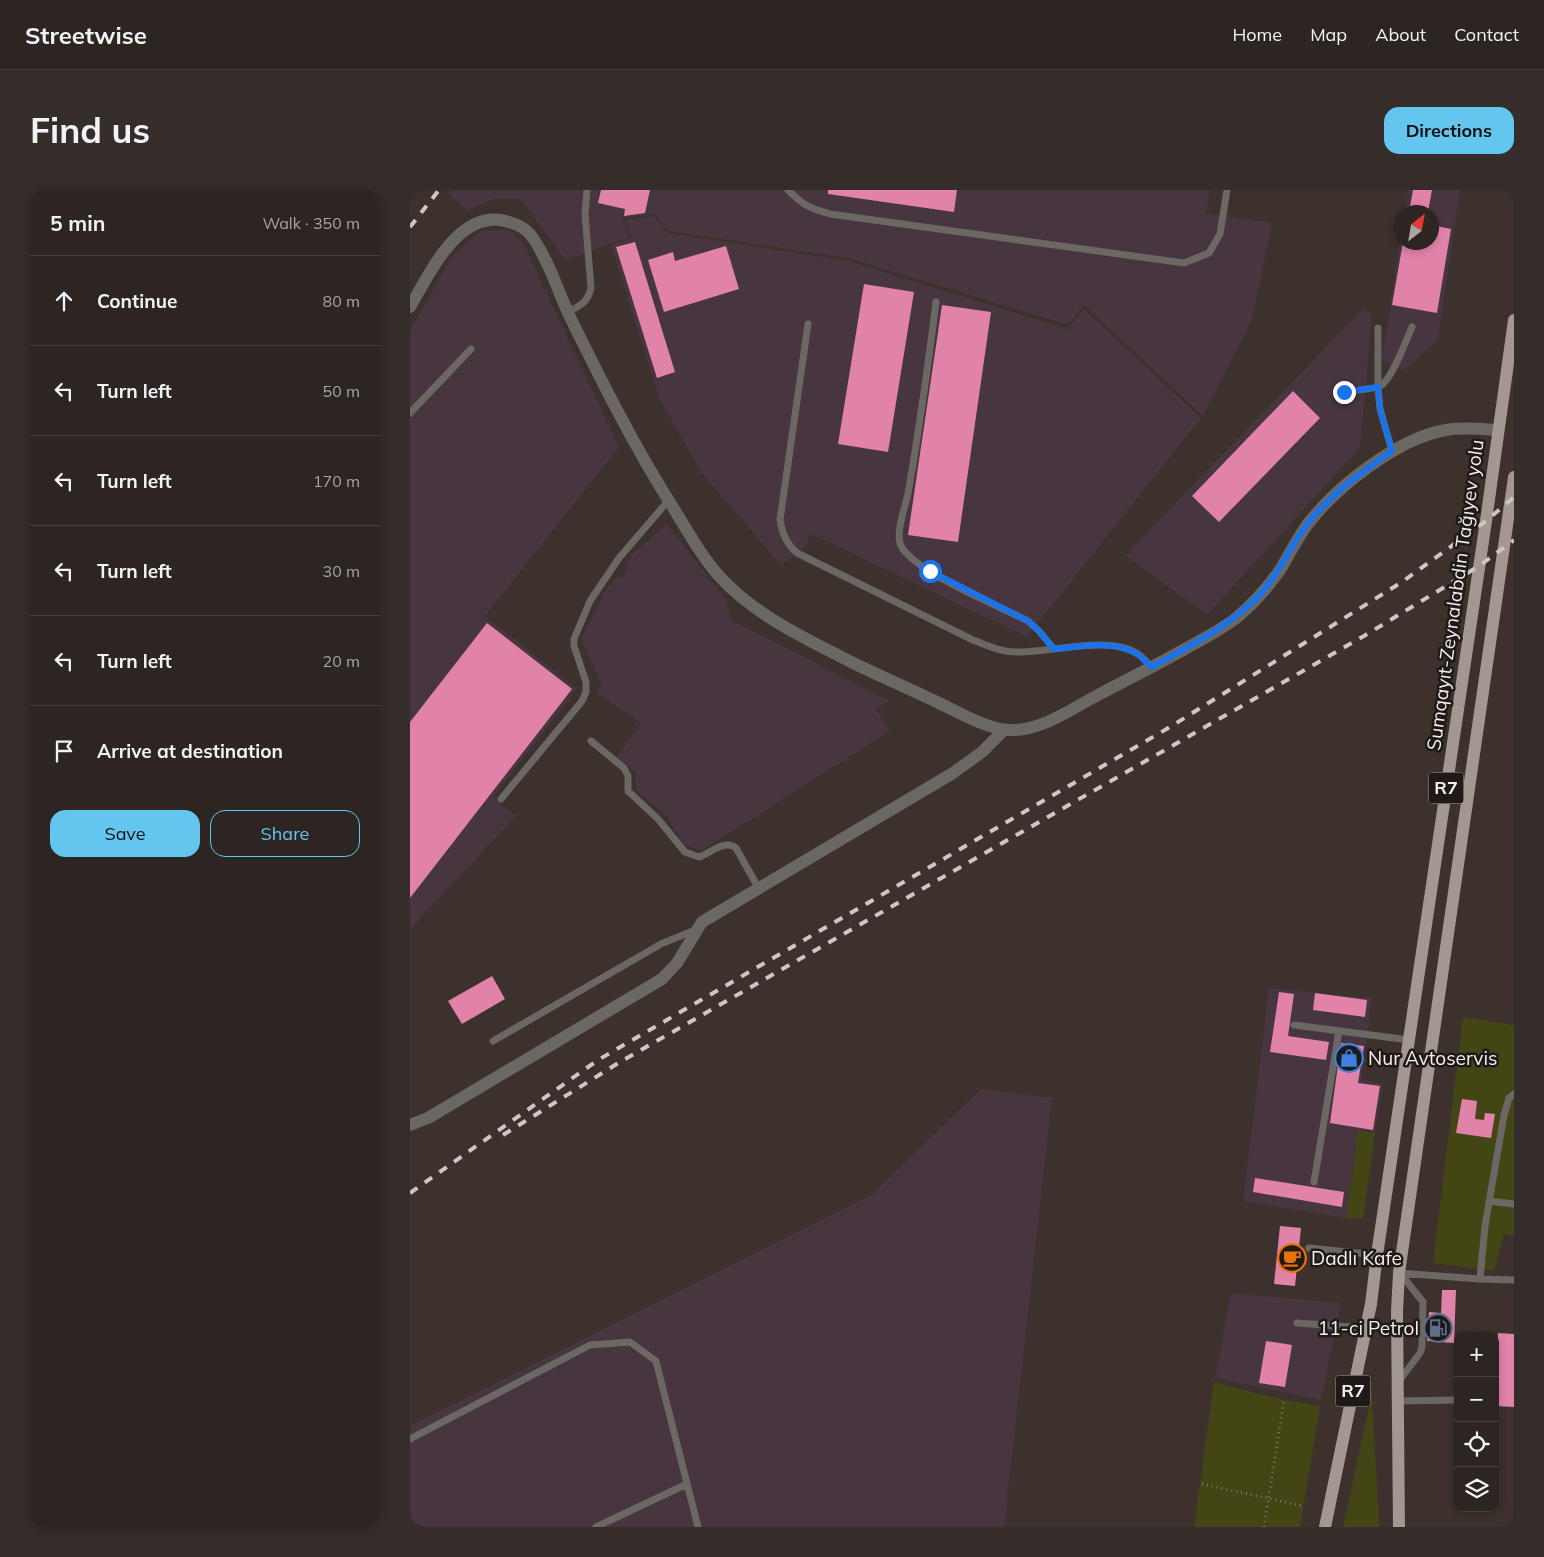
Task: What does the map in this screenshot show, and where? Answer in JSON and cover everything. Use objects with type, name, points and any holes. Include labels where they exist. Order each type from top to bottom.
[{"type":"main road","name":"Sumqayıt-Zeynalabdin Tağıyev yolu","points":[[1325,1527],[1371,1304],[1514,320]]},
{"type":"main road","name":"R7","points":[[1399,1527],[1397,1310],[1400,1273],[1514,477]]},
{"type":"street","points":[[410,306],[439,257],[456,236],[472,226],[491,218],[512,222],[529,233],[543,254],[568,312],[615,410],[668,501],[696,545],[720,576],[746,600],[779,625],[966,716],[1004,730],[1022,730],[1043,724],[1204,639],[1235,619],[1262,592],[1278,572],[1306,526],[1339,489],[1392,451],[1427,435],[1444,430],[1466,428],[1498,430]]},
{"type":"street","points":[[410,1125],[428,1118],[662,979],[677,963],[695,930],[702,922],[952,773],[982,752],[1004,730]]},
{"type":"lane","points":[[568,312],[581,306],[589,298],[591,288],[585,214],[588,190]]},
{"type":"lane","points":[[788,190],[797,200],[810,209],[830,214],[1184,263],[1210,253],[1220,234],[1227,190]]},
{"type":"lane","points":[[936,302],[908,496],[900,530],[900,544],[909,557],[930,571],[1028,621],[1054,649]]},
{"type":"lane","points":[[808,324],[780,520],[782,532],[789,546],[806,558],[973,640],[998,650],[1019,652],[1106,645],[1123,648],[1138,654],[1152,667]]},
{"type":"lane","points":[[1344,392],[1378,387],[1383,384],[1391,373],[1412,327]]},
{"type":"lane","points":[[1378,328],[1380,409],[1392,451]]},
{"type":"lane","points":[[410,413],[472,349]]},
{"type":"lane","points":[[501,799],[582,701],[586,692],[586,682],[574,646],[574,639],[590,601],[619,558],[668,501]]},
{"type":"lane","points":[[591,741],[624,768],[628,776],[628,791],[658,819],[685,852],[699,857],[722,846],[736,848],[759,889]]},
{"type":"lane","points":[[493,1040],[661,944],[695,930]]},
{"type":"lane","points":[[1294,1025],[1409,1040]]},
{"type":"lane","points":[[1314,1182],[1339,1031]]},
{"type":"lane","points":[[1480,1279],[1485,1226],[1504,1115],[1509,1098],[1514,1094]]},
{"type":"lane","points":[[1489,1201],[1514,1204]]},
{"type":"lane","points":[[1309,1248],[1377,1255]]},
{"type":"lane","points":[[1400,1273],[1514,1280]]},
{"type":"lane","points":[[1398,1382],[1420,1353],[1422,1347],[1423,1302],[1400,1273]]},
{"type":"lane","points":[[1298,1323],[1366,1328]]},
{"type":"lane","points":[[410,1439],[590,1345],[630,1342],[656,1361],[698,1527]]},
{"type":"lane","points":[[1398,1401],[1454,1400]]},
{"type":"lane","points":[[596,1527],[687,1484]]},
{"type":"path","points":[[1264,1527],[1284,1400]]},
{"type":"path","points":[[1202,1484],[1268,1500],[1303,1506]]},
{"type":"shaded area","points":[[451,190],[1210,190],[1206,213],[1272,223],[1252,320],[1203,416],[1084,305],[1068,325],[848,258],[668,231],[655,214],[623,218],[629,238],[565,260],[521,199],[494,199],[476,206],[469,212],[448,194]]},
{"type":"shaded area","points":[[1408,190],[1460,190],[1438,340],[1403,371],[1382,360],[1399,250],[1439,250],[1439,205],[1406,205]]},
{"type":"shaded area","points":[[655,216],[667,233],[848,261],[1068,329],[1084,309],[1201,418],[1027,637],[809,533],[808,544],[781,565],[701,472],[660,400],[611,245],[631,239],[625,220]]},
{"type":"shaded area","points":[[505,229],[513,232],[525,247],[619,447],[485,616],[577,689],[493,797],[516,816],[410,929],[410,331],[453,255],[481,231]]},
{"type":"shaded area","points":[[1364,308],[1372,315],[1360,448],[1207,615],[1125,555]]},
{"type":"shaded area","points":[[667,524],[726,600],[731,620],[890,701],[876,709],[890,731],[701,851],[683,843],[667,817],[636,790],[635,772],[617,757],[641,723],[596,693],[602,685],[581,638],[607,588],[617,577],[622,578],[627,571],[626,566],[632,554]]},
{"type":"shaded area","points":[[1269,988],[1372,998],[1361,1079],[1383,1084],[1375,1133],[1358,1131],[1346,1218],[1243,1201]]},
{"type":"shaded area","points":[[981,1089],[1052,1098],[1004,1527],[410,1527],[410,1426],[871,1195]]},
{"type":"shaded area","points":[[1231,1293],[1341,1303],[1321,1400],[1215,1378]]},
{"type":"green space","points":[[1463,1017],[1514,1025],[1514,1236],[1504,1234],[1494,1271],[1433,1263]]},
{"type":"green space","points":[[1358,1131],[1375,1133],[1363,1219],[1346,1218]]},
{"type":"green space","points":[[1214,1382],[1284,1400],[1320,1406],[1300,1527],[1194,1527]]},
{"type":"green space","points":[[1372,1393],[1379,1527],[1343,1527]]},
{"type":"building","points":[[601,190],[650,190],[645,213],[624,216],[625,209],[598,203]]},
{"type":"building","points":[[828,190],[957,190],[954,212],[828,194]]},
{"type":"building","points":[[1413,190],[1432,190],[1429,205],[1410,205]]},
{"type":"building","points":[[1439,226],[1451,229],[1437,313],[1392,305],[1402,250],[1439,250]]},
{"type":"building","points":[[635,242],[675,372],[657,378],[616,247]]},
{"type":"building","points":[[726,246],[739,289],[664,312],[648,260],[673,252],[675,261]]},
{"type":"building","points":[[864,284],[914,292],[888,452],[838,444]]},
{"type":"building","points":[[942,305],[991,312],[958,542],[908,535]]},
{"type":"building","points":[[1293,391],[1320,418],[1219,522],[1192,496]]},
{"type":"building","points":[[487,623],[572,689],[410,898],[410,722]]},
{"type":"building","points":[[492,976],[505,999],[462,1024],[448,1001]]},
{"type":"building","points":[[1279,992],[1294,994],[1288,1036],[1329,1042],[1326,1060],[1270,1052]]},
{"type":"building","points":[[1315,993],[1367,1000],[1365,1017],[1313,1010]]},
{"type":"building","points":[[1341,1043],[1364,1046],[1358,1083],[1380,1086],[1373,1130],[1330,1123]]},
{"type":"building","points":[[1462,1099],[1477,1101],[1475,1119],[1484,1120],[1485,1113],[1495,1114],[1491,1138],[1456,1133]]},
{"type":"building","points":[[1255,1178],[1344,1192],[1342,1207],[1253,1192]]},
{"type":"building","points":[[1280,1226],[1301,1228],[1295,1286],[1274,1284]]},
{"type":"building","points":[[1442,1290],[1456,1290],[1454,1343],[1427,1341],[1429,1312],[1441,1313]]},
{"type":"building","points":[[1499,1333],[1514,1334],[1514,1407],[1499,1406]]},
{"type":"building","points":[[1266,1341],[1292,1345],[1285,1387],[1259,1383]]},
{"type":"railway","points":[[410,227],[439,190]]},
{"type":"railway","points":[[410,1193],[598,1060],[1170,727],[1402,582],[1486,521],[1514,497]]},
{"type":"railway","points":[[503,1135],[620,1062],[1364,636],[1479,566],[1514,540]]},
{"type":"place","name":"Nur Avtoservis","points":[[1349,1058]]},
{"type":"place","name":"Dadlı Kafe","points":[[1292,1258]]},
{"type":"place","name":"11-ci Petrol","points":[[1438,1328]]},
{"type":"route","points":[[930,571],[958,587],[1028,621],[1054,649],[1106,645],[1123,648],[1138,654],[1152,667],[1204,639],[1235,619],[1262,592],[1278,572],[1306,526],[1339,489],[1392,451],[1380,409],[1378,387],[1344,392]]}]
